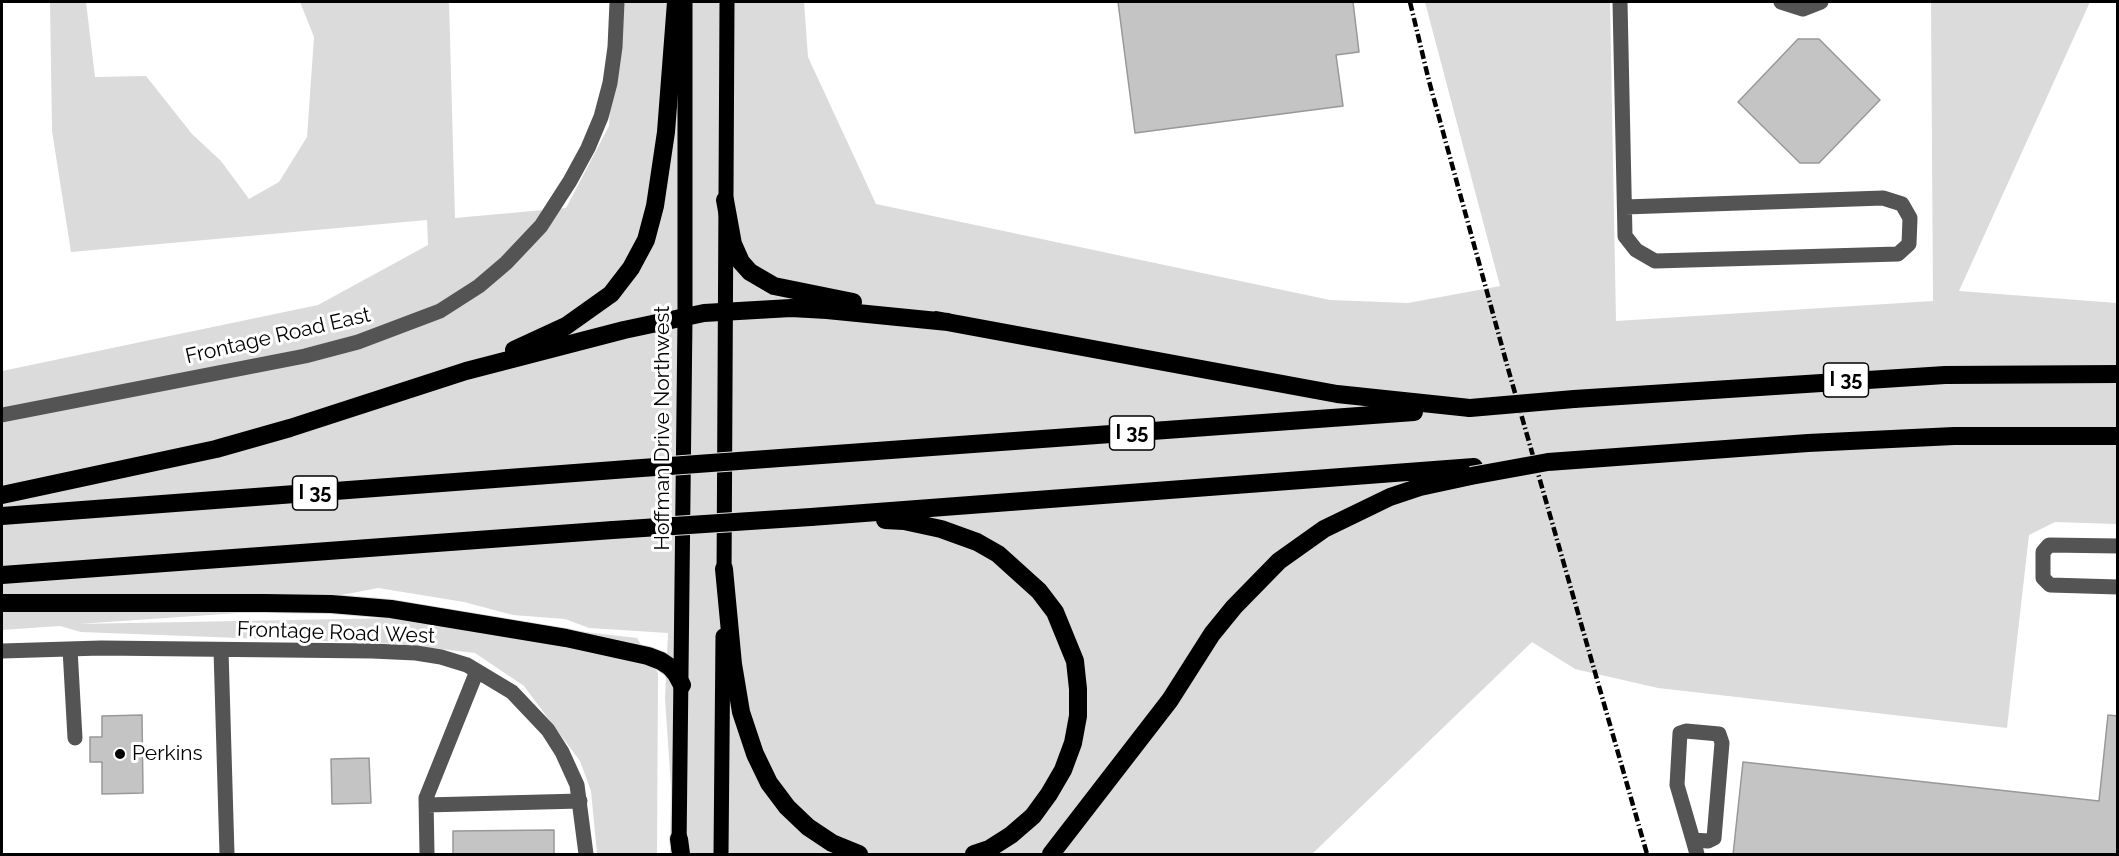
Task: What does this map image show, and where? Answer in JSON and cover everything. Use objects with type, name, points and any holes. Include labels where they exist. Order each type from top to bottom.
[{"type":"highway","points":[[466,371],[573,321],[611,294],[631,268],[646,240],[661,173],[676,2]]},
{"type":"highway","points":[[725,200],[733,244],[741,262],[750,272],[774,286],[948,322],[1336,394],[1470,408]]},
{"type":"highway","points":[[2,495],[216,449],[290,428],[466,371],[624,330],[685,318],[726,311],[791,308],[827,309],[948,322]]},
{"type":"highway","name":"I 35","points":[[2,516],[1574,399],[1945,375],[2118,374]]},
{"type":"highway","points":[[2,575],[1472,471],[1640,454],[1954,436],[2118,436]]},
{"type":"highway","points":[[1051,855],[1170,700],[1212,634],[1279,561],[1324,530],[1390,497],[1472,471]]},
{"type":"highway","points":[[811,517],[904,520],[941,529],[977,542],[998,554],[1021,572],[1055,612],[1075,661],[1078,716],[1074,743],[1059,778],[1033,816],[1011,835],[989,849],[974,855]]},
{"type":"highway","points":[[724,569],[733,664],[741,712],[755,754],[769,783],[786,807],[808,827],[832,843],[859,855]]},
{"type":"highway","points":[[2,603],[332,604],[391,609],[443,616],[623,650],[661,661],[676,674],[682,685]]},
{"type":"highway","points":[[1043,855],[1075,824]]},
{"type":"main road","name":"Hoffman Drive Northwest","points":[[680,849],[685,318],[685,2]]},
{"type":"main road","points":[[721,855],[727,2]]},
{"type":"street","name":"Frontage Road East","points":[[2,415],[305,356],[358,342],[440,311],[478,286],[506,262],[541,226],[588,148],[601,117],[610,83],[615,47],[617,2]]},
{"type":"street","points":[[1620,2],[1624,207],[1625,236],[1636,250],[1655,261],[1898,254],[1909,244],[1910,218],[1902,204],[1883,198],[1624,207]]},
{"type":"street","points":[[1781,2],[1803,9],[1821,2]]},
{"type":"street","points":[[2118,546],[2049,545],[2043,552],[2043,578],[2050,585],[2118,587]]},
{"type":"street","points":[[70,649],[75,738]]},
{"type":"street","points":[[221,650],[227,855]]},
{"type":"street","name":"Frontage Road West","points":[[2,651],[315,650],[416,653],[441,657],[477,671],[512,692],[548,730],[572,771],[580,801],[586,855]]},
{"type":"street","points":[[427,855],[426,798],[477,671]]},
{"type":"street","points":[[1686,731],[1719,735],[1722,743],[1714,838],[1695,847],[1677,785],[1680,733],[1686,731]]},
{"type":"street","points":[[426,805],[580,801]]},
{"type":"shaded area","points":[[50,2],[86,2],[95,77],[146,76],[192,134],[221,161],[249,199],[279,182],[307,137],[314,37],[300,2],[449,2],[455,218],[566,208],[609,126],[615,2],[804,2],[808,57],[876,204],[1330,300],[1408,303],[1500,286],[1425,2],[1610,2],[1616,321],[1933,301],[1931,2],[2090,2],[1959,291],[2117,303],[2117,524],[2055,522],[2029,535],[2007,728],[1658,688],[1575,669],[1532,642],[1312,854],[670,854],[671,787],[665,699],[668,633],[589,628],[565,619],[513,615],[464,602],[378,588],[253,612],[78,624],[398,618],[515,624],[637,638],[658,673],[657,854],[597,854],[591,791],[580,761],[524,686],[475,653],[398,644],[81,632],[60,626],[2,630],[2,371],[318,305],[428,245],[427,220],[71,252],[52,131]]},
{"type":"building","points":[[1118,2],[1353,2],[1359,52],[1336,55],[1343,106],[1135,133]]},
{"type":"building","points":[[1798,39],[1819,39],[1880,100],[1819,163],[1800,163],[1738,102]]},
{"type":"building","points":[[142,715],[143,793],[102,794],[102,762],[90,762],[90,737],[102,737],[102,716]]},
{"type":"building","points":[[2108,715],[2118,716],[2118,855],[1733,855],[1743,762],[2099,801]]},
{"type":"building","points":[[369,758],[371,803],[332,804],[331,759]]},
{"type":"building","points":[[554,830],[554,855],[453,855],[453,831]]},
{"type":"railway","points":[[1410,2],[1429,81],[1509,372],[1647,854]]},
{"type":"place","name":"Perkins","points":[[120,754]]}]
